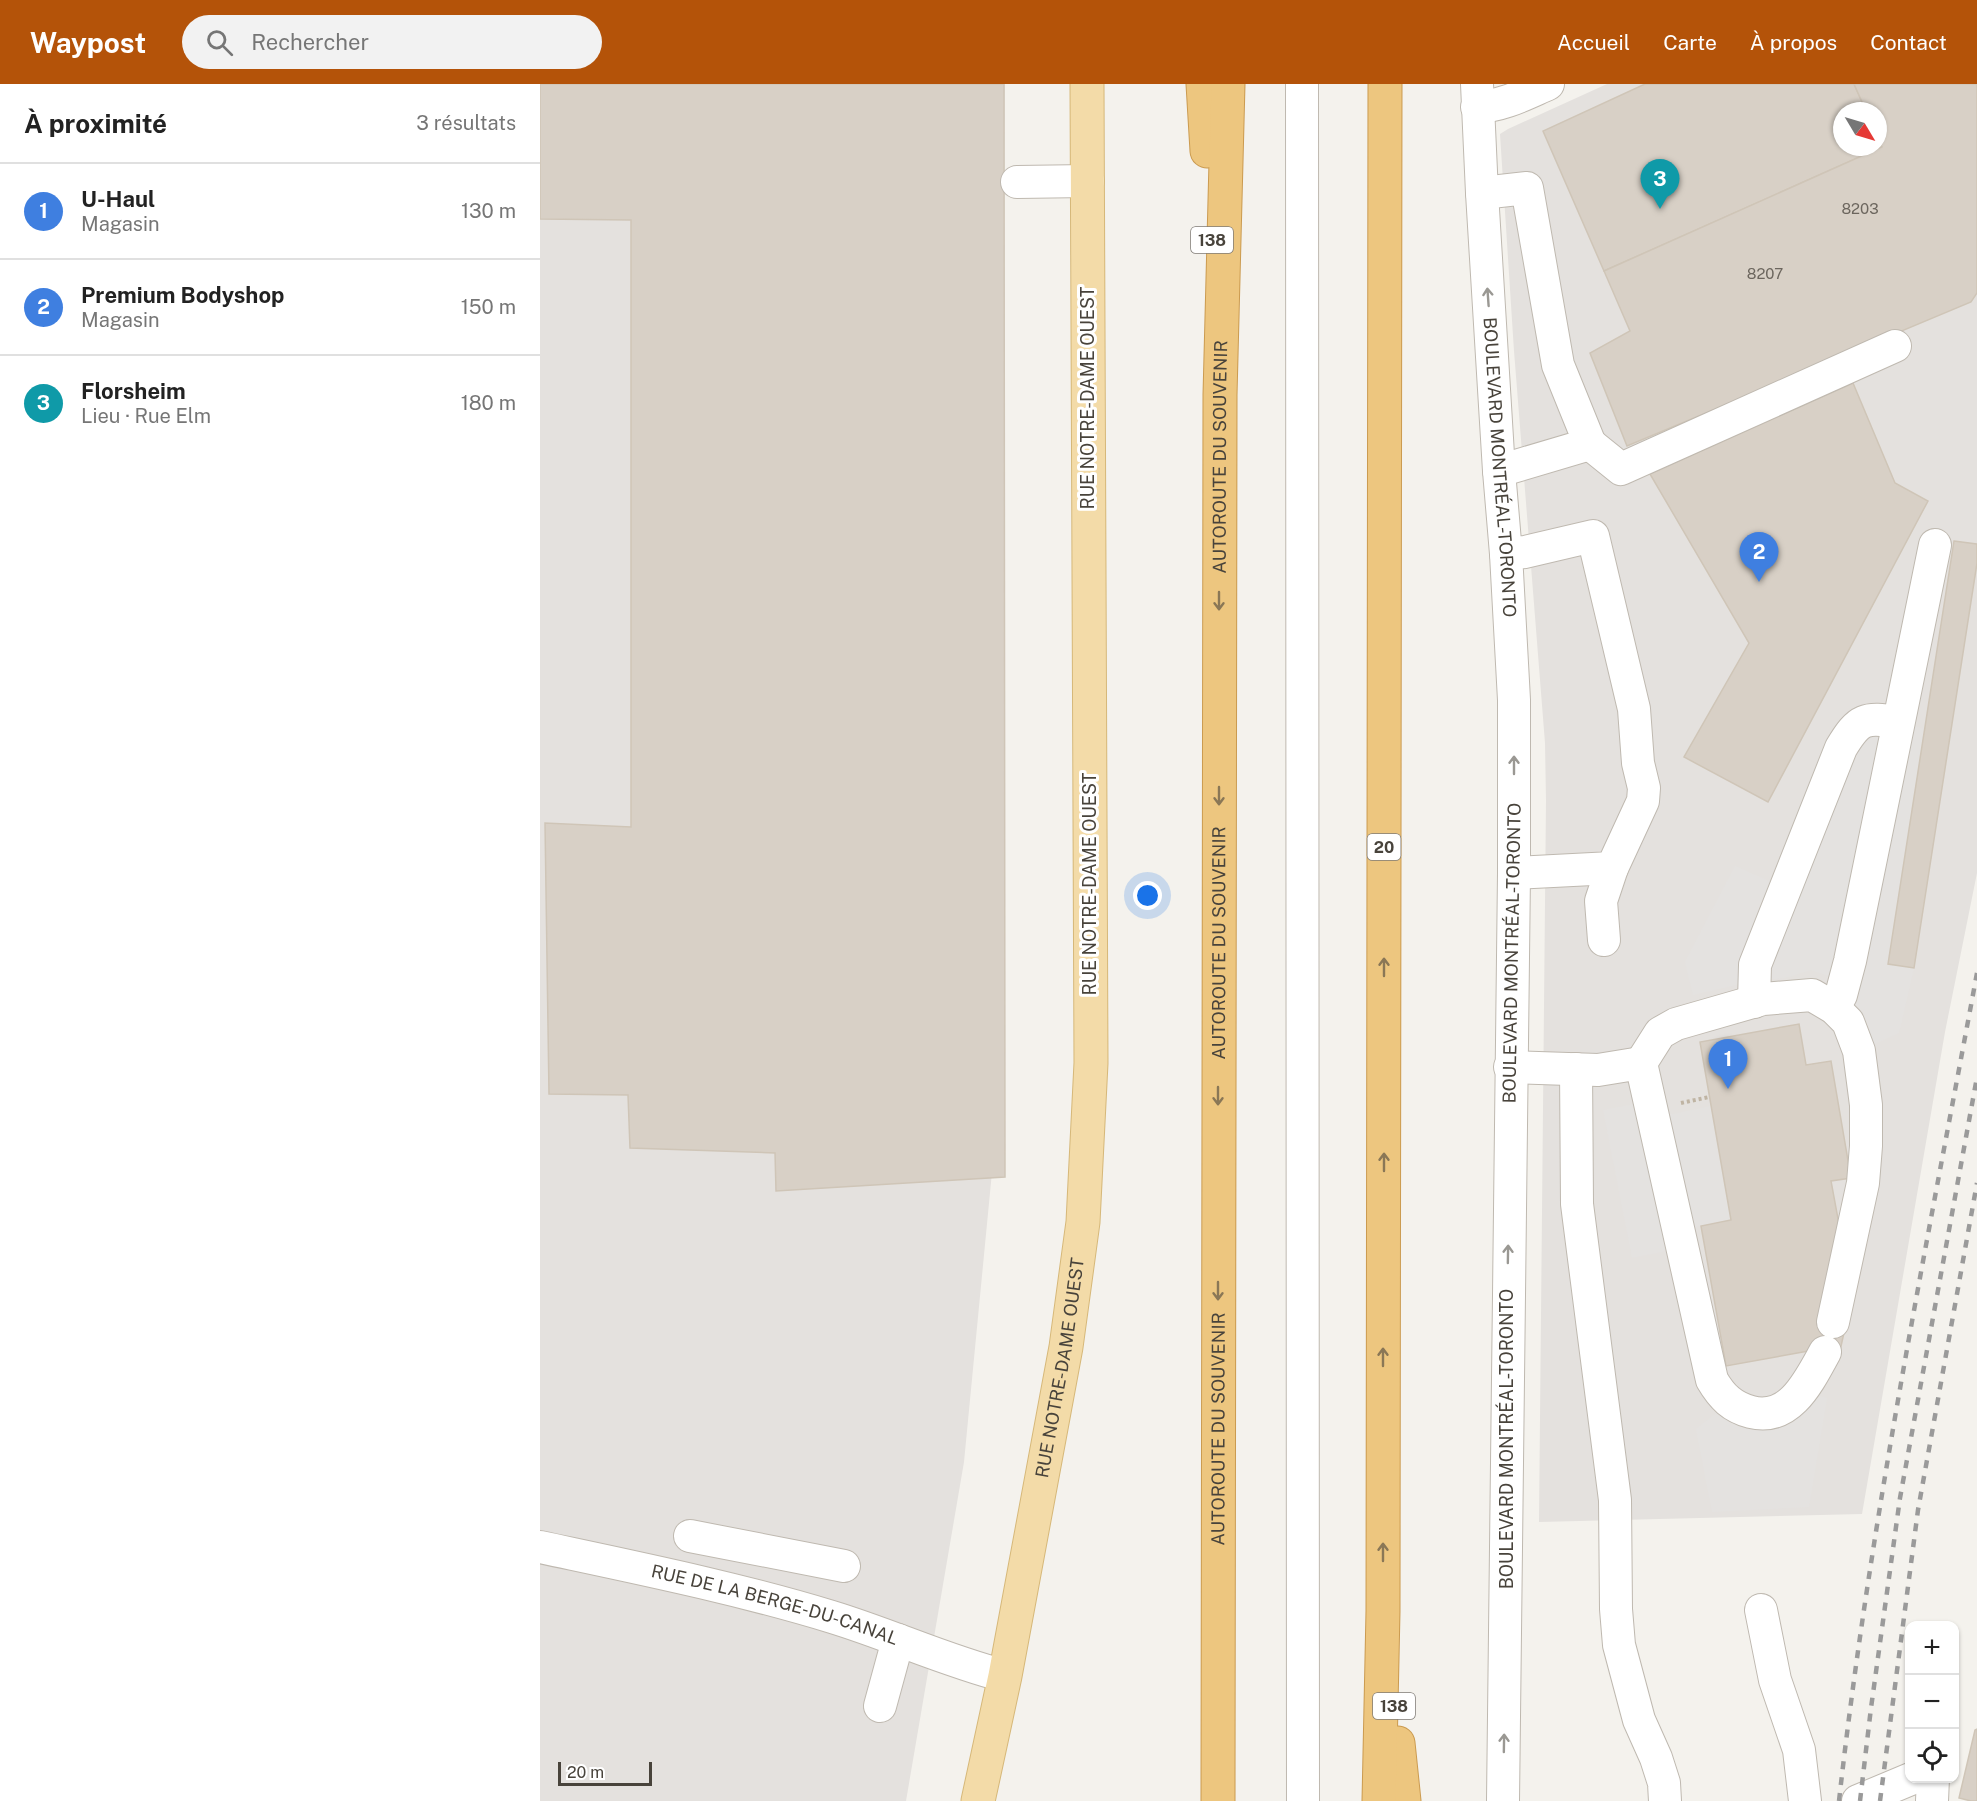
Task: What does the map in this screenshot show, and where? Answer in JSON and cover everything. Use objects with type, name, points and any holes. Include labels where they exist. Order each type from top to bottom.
[{"type":"highway","name":"138","points":[[1203,84],[1220,395]]},
{"type":"highway","name":"AUTOROUTE DU SOUVENIR","points":[[1218,1801],[1220,395],[1228,84]]},
{"type":"highway","name":"20","points":[[1379,1801],[1383,1611],[1385,84]]},
{"type":"highway","name":"138","points":[[1383,1611],[1404,1801]]},
{"type":"main road","name":"RUE NOTRE-DAME OUEST","points":[[978,1801],[1005,1676],[1066,1347],[1083,1222],[1091,1063],[1087,84]]},
{"type":"main road","name":"RUE NOTRE-DAME OUEST","points":[[990,1801],[1005,1676]]},
{"type":"street","points":[[1302,84],[1303,1801]]},
{"type":"street","points":[[1477,95],[1497,105],[1548,84]]},
{"type":"street","name":"BOULEVARD MONTRÉAL-TORONTO","points":[[1477,95],[1498,471],[1506,554],[1514,700],[1503,1801]]},
{"type":"street","points":[[1017,182],[1088,181]]},
{"type":"street","points":[[1482,193],[1527,188],[1558,365],[1590,444],[1620,469],[1895,346]]},
{"type":"street","points":[[1498,471],[1590,444]]},
{"type":"street","points":[[1506,554],[1593,536],[1634,709],[1638,763],[1644,788],[1643,801],[1612,868],[1601,901],[1604,940]]},
{"type":"street","points":[[1834,1008],[1841,995],[1850,961],[1935,545]]},
{"type":"street","points":[[1754,1002],[1755,965],[1841,748],[1849,734],[1860,723],[1872,718],[1898,722]]},
{"type":"street","points":[[1514,873],[1612,868]]},
{"type":"street","points":[[1825,1352],[1802,1390],[1787,1406],[1773,1414],[1758,1414],[1740,1409],[1723,1398],[1712,1380],[1641,1063],[1660,1033],[1676,1024],[1754,1002],[1812,995],[1834,1008],[1848,1022],[1859,1051],[1866,1105],[1866,1136],[1863,1183],[1833,1322]]},
{"type":"street","points":[[1510,1067],[1598,1070],[1641,1063]]},
{"type":"street","points":[[1576,1069],[1577,1204],[1615,1500],[1616,1609],[1619,1645],[1639,1720],[1664,1783],[1665,1801]]},
{"type":"street","points":[[690,1536],[844,1566]]},
{"type":"street","name":"RUE DE LA BERGE-DU-CANAL","points":[[540,1547],[767,1599],[832,1617],[966,1666],[1005,1676]]},
{"type":"street","points":[[1761,1610],[1775,1680],[1799,1750],[1804,1801]]},
{"type":"street","points":[[880,1706],[898,1640]]},
{"type":"street","points":[[1858,1801],[1905,1782]]},
{"type":"street","points":[[1932,1801],[1933,1783]]},
{"type":"shaded area","points":[[540,84],[1005,84],[995,1141],[964,1462],[906,1801],[540,1801]]},
{"type":"shaded area","points":[[1607,84],[1977,84],[1977,873],[1945,1032],[1862,1514],[1539,1522],[1545,743],[1514,351],[1500,134]]},
{"type":"shaded area","points":[[1898,722],[1925,729],[1888,964],[1914,968],[1899,1033],[1859,1051],[1845,982],[1811,970],[1785,978],[1753,981],[1693,995],[1685,962],[1735,866],[1785,888],[1841,748]]},
{"type":"shaded area","points":[[1650,1101],[1654,1118],[1711,1106],[1731,1220],[1679,1230],[1682,1248],[1632,1258],[1603,1110]]},
{"type":"shaded area","points":[[1802,1390],[1827,1398],[1809,1507],[1712,1512],[1696,1429],[1730,1402],[1740,1409]]},
{"type":"building","points":[[540,84],[1004,84],[1005,1177],[776,1191],[775,1153],[630,1148],[628,1095],[549,1094],[545,823],[631,827],[631,220],[540,219]]},
{"type":"building","points":[[1645,84],[1854,84],[1862,102],[1833,102],[1833,156],[1862,156],[1604,271],[1543,131]]},
{"type":"building","points":[[1854,84],[1977,84],[1977,293],[1971,302],[1627,446],[1590,353],[1630,331],[1604,271],[1862,156],[1887,156],[1887,102],[1862,102]]},
{"type":"building","points":[[1853,383],[1895,483],[1928,501],[1768,802],[1684,757],[1749,643],[1650,474]]},
{"type":"building","points":[[1954,541],[1977,544],[1977,563],[1914,968],[1888,964]]},
{"type":"building","points":[[1799,1024],[1806,1065],[1831,1061],[1851,1178],[1831,1181],[1841,1235],[1846,1324],[1839,1355],[1814,1350],[1726,1366],[1701,1226],[1731,1220],[1700,1042]]},
{"type":"building","points":[[1977,1729],[1977,1801],[1971,1801],[1959,1798]]},
{"type":"railway","points":[[1839,1801],[1866,1593],[1900,1386],[1977,973]]},
{"type":"railway","points":[[1860,1801],[1900,1498],[1977,1077]]},
{"type":"railway","points":[[1880,1801],[1918,1510],[1977,1183]]},
{"type":"place","name":"Florsheim","points":[[1660,209]]},
{"type":"place","name":"Premium Bodyshop","points":[[1759,582]]},
{"type":"place","name":"U-Haul","points":[[1728,1089]]}]
